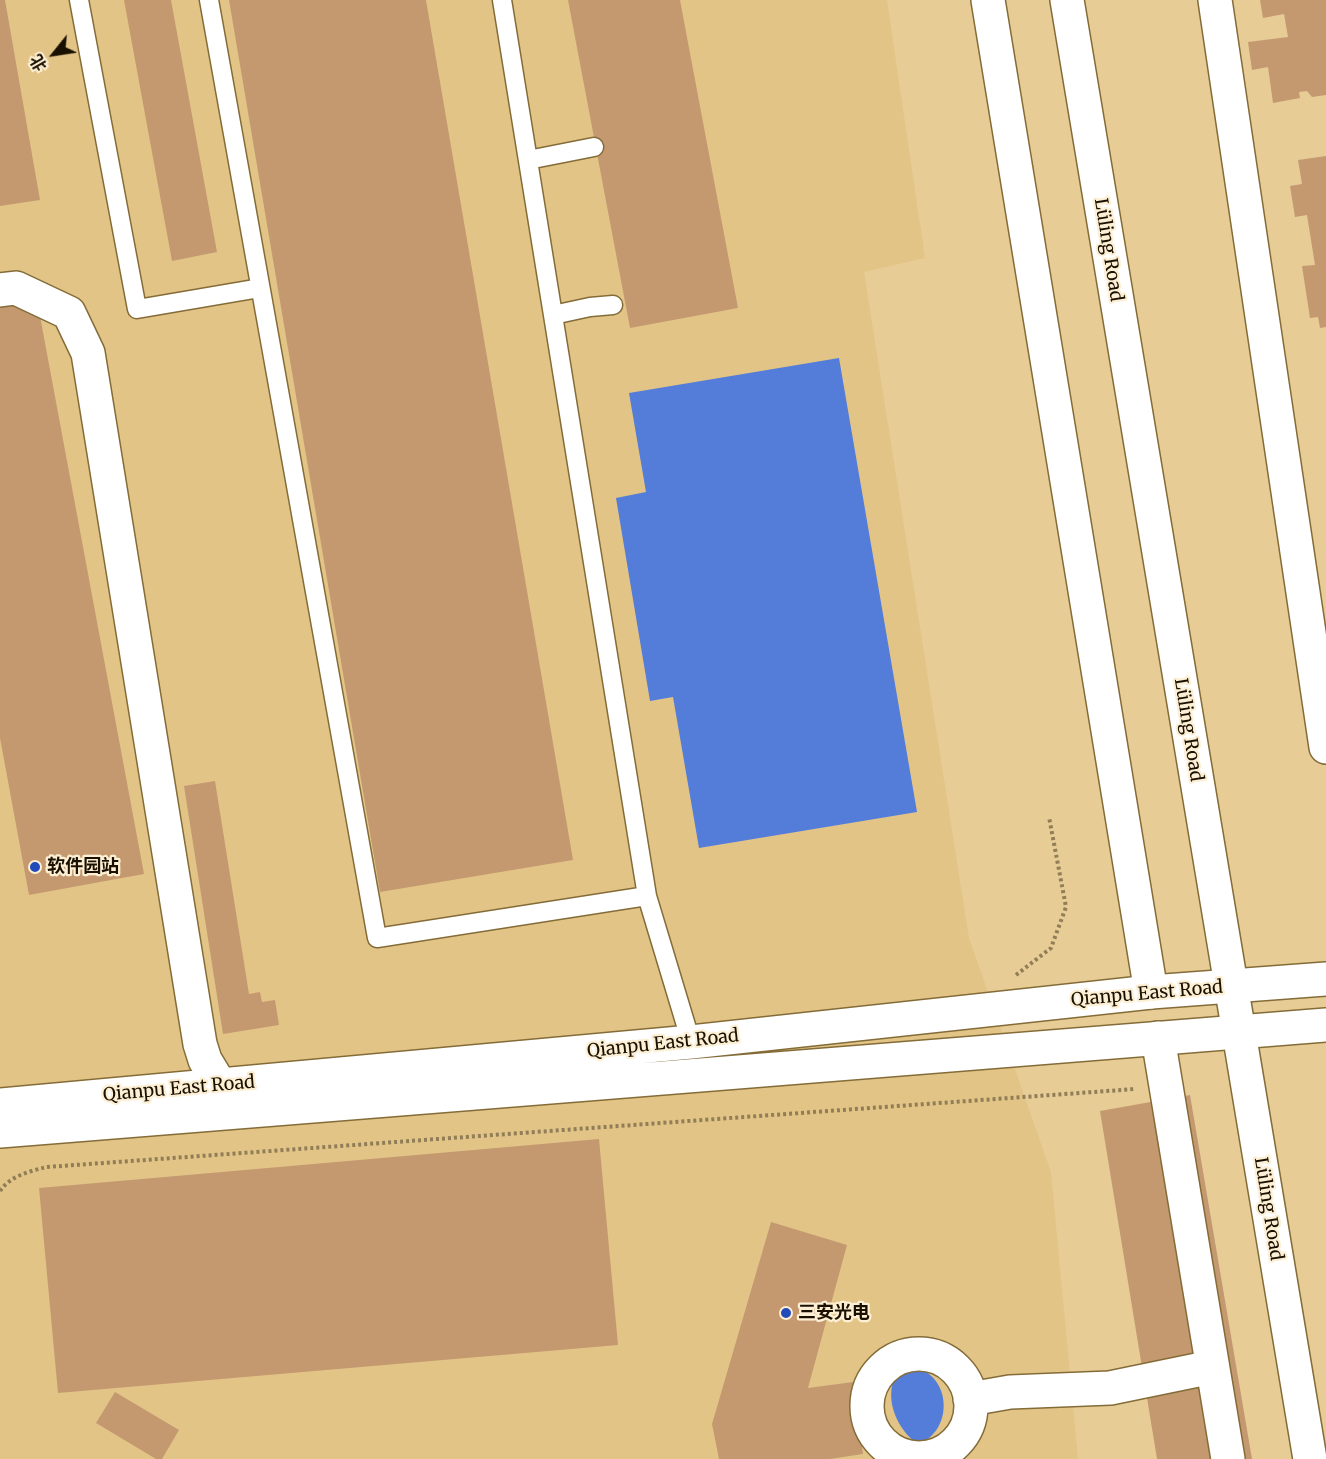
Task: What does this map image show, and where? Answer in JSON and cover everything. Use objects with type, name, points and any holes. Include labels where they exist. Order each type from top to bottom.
[{"type":"main road","points":[[988,0],[1228,1459]]},
{"type":"main road","name":"Lüling Road","points":[[1067,0],[1310,1459]]},
{"type":"main road","points":[[1215,0],[1326,747]]},
{"type":"main road","points":[[0,290],[16,288],[69,313],[88,353],[200,1044],[205,1060],[220,1085]]},
{"type":"main road","name":"Qianpu East Road","points":[[0,1105],[691,1042],[1151,992],[1326,979]]},
{"type":"main road","name":"Qianpu East Road","points":[[0,1131],[1326,1025]]},
{"type":"main road","points":[[970,1398],[1010,1392],[1110,1388],[1212,1367]]},
{"type":"lane","points":[[79,0],[137,309],[260,288]]},
{"type":"lane","points":[[209,0],[377,938],[647,896]]},
{"type":"lane","points":[[502,0],[647,896],[691,1042]]},
{"type":"lane","points":[[528,160],[594,147]]},
{"type":"lane","points":[[553,315],[613,305]]},
{"type":"path","points":[[0,1191],[4,1185],[25,1173],[47,1167],[1165,1087]]},
{"type":"shaded area","points":[[0,0],[887,0],[925,258],[864,272],[969,938],[1051,1172],[1078,1459],[0,1459]]},
{"type":"water","points":[[839,358],[917,812],[699,848],[673,697],[650,701],[616,498],[646,492],[629,393]]},
{"type":"water","points":[[906,1367],[918,1368],[931,1376],[943,1396],[942,1419],[937,1429],[929,1438],[918,1444],[904,1431],[892,1405],[891,1395],[895,1377]]},
{"type":"building","points":[[0,0],[5,0],[40,200],[0,206]]},
{"type":"building","points":[[124,0],[171,0],[217,252],[172,261]]},
{"type":"building","points":[[229,0],[426,0],[573,860],[380,892]]},
{"type":"building","points":[[568,0],[680,0],[738,308],[630,328]]},
{"type":"building","points":[[1260,0],[1326,0],[1326,95],[1312,97],[1307,91],[1299,92],[1300,98],[1273,103],[1268,67],[1252,70],[1248,42],[1288,37],[1284,14],[1263,18]]},
{"type":"building","points":[[1326,156],[1326,327],[1320,328],[1318,317],[1310,318],[1302,266],[1315,265],[1307,215],[1295,217],[1290,186],[1302,184],[1298,160]]},
{"type":"building","points":[[37,300],[144,874],[29,895],[0,738],[0,307]]},
{"type":"building","points":[[215,781],[249,994],[260,992],[262,1002],[275,1000],[279,1025],[223,1034],[184,786]]},
{"type":"building","points":[[1190,1095],[1252,1459],[1157,1459],[1100,1111]]},
{"type":"building","points":[[599,1139],[618,1345],[58,1393],[39,1188]]},
{"type":"building","name":"三安光电","points":[[771,1222],[847,1245],[808,1388],[853,1382],[863,1454],[830,1459],[719,1459],[712,1424]]},
{"type":"building","points":[[115,1392],[179,1430],[162,1459],[156,1459],[96,1423]]},
{"type":"place","name":"软件园站","points":[[35,867]]},
{"type":"place","name":"三安光电","points":[[786,1313]]}]
